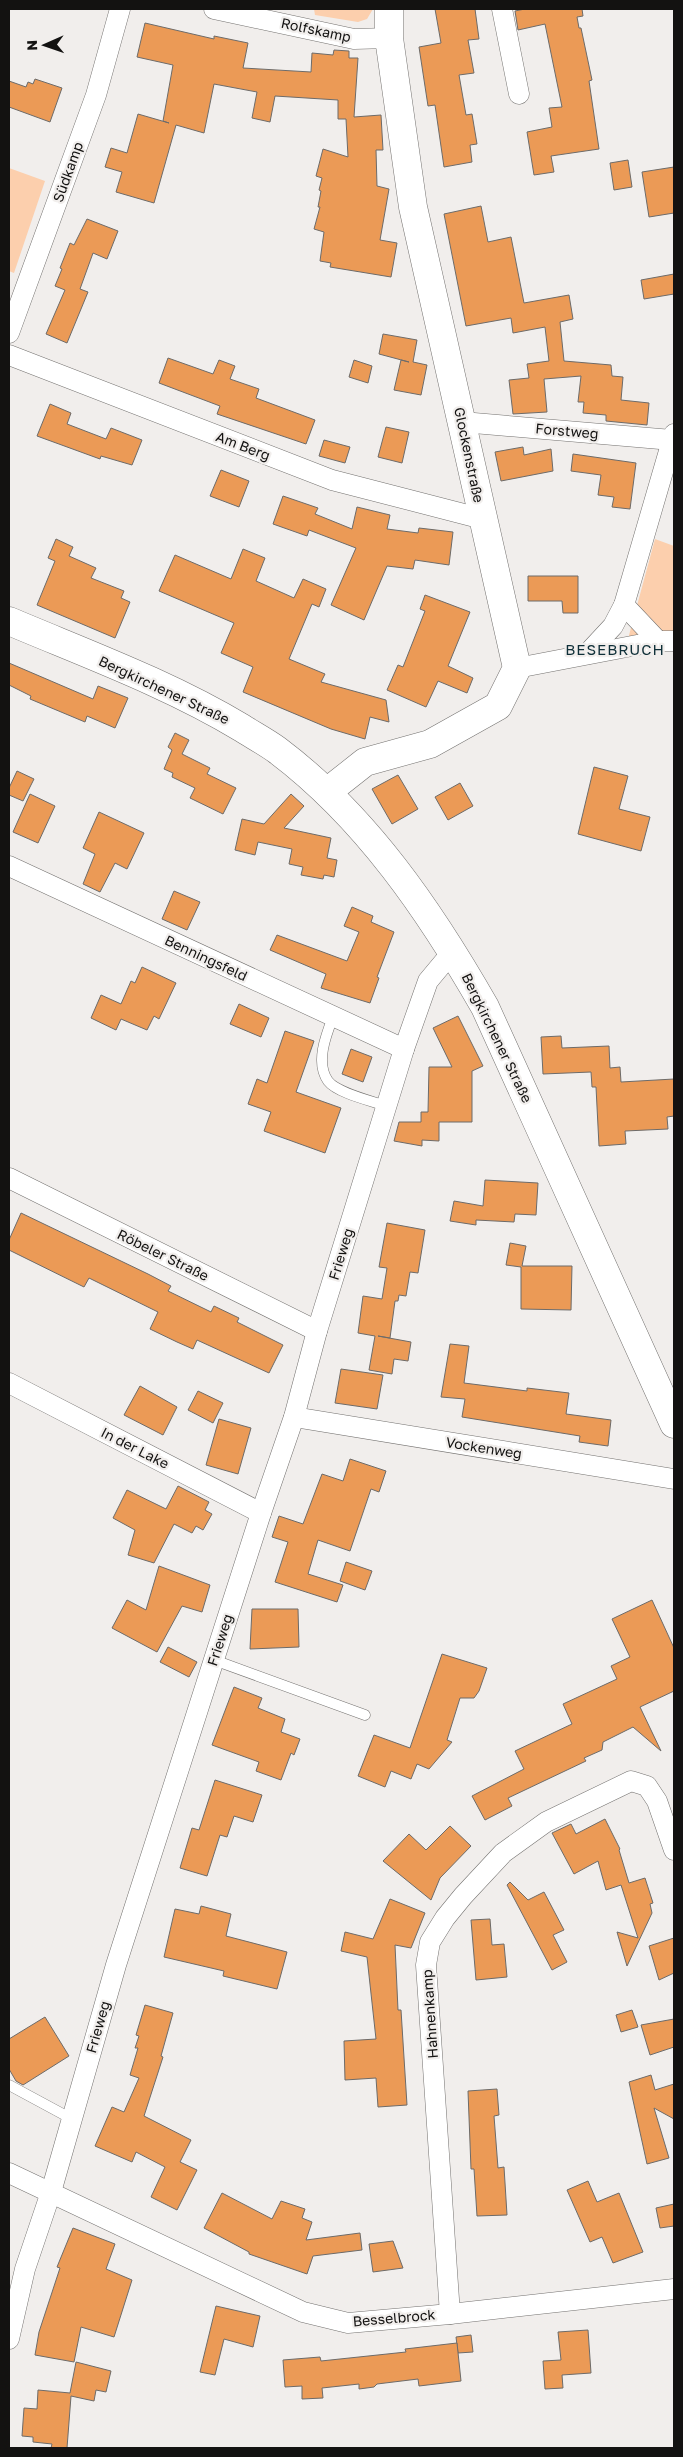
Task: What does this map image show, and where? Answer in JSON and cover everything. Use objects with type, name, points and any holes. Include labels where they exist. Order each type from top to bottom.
[{"type":"street","name":"Südkamp","points":[[9,332],[96,95],[120,9]]},
{"type":"street","name":"Rolfskamp","points":[[214,9],[354,39],[389,38]]},
{"type":"street","name":"Glockenstraße","points":[[389,9],[389,38],[413,207],[517,668]]},
{"type":"street","points":[[502,9],[519,94]]},
{"type":"street","name":"Am Berg","points":[[9,355],[332,480],[483,519]]},
{"type":"street","name":"Forstweg","points":[[462,422],[673,437],[624,605],[612,626],[587,654]]},
{"type":"street","points":[[624,605],[666,641]]},
{"type":"street","name":"Bergkirchener Straße","points":[[9,621],[142,677],[212,710],[276,749],[327,792],[405,881],[453,951],[485,1007],[674,1424]]},
{"type":"street","points":[[327,792],[365,762],[430,744],[498,706],[517,668],[666,641]]},
{"type":"street","name":"Benningsfeld","points":[[9,866],[404,1050]]},
{"type":"street","name":"Frieweg","points":[[9,2339],[25,2269],[51,2192],[116,1965],[261,1512],[294,1417],[317,1331],[386,1106],[428,981],[453,951]]},
{"type":"street","name":"Röbeler Straße","points":[[9,1178],[317,1331]]},
{"type":"street","name":"In der Lake","points":[[9,1383],[261,1512]]},
{"type":"street","name":"Vockenweg","points":[[294,1417],[674,1479]]},
{"type":"street","name":"Hahnenkamp","points":[[450,2314],[426,1965],[430,1942],[463,1896],[503,1853],[546,1822],[631,1781],[647,1786],[657,1801],[674,1850]]},
{"type":"street","name":"Besselbrock","points":[[9,2173],[303,2312],[348,2323],[450,2314],[674,2289]]},
{"type":"lane","points":[[332,1016],[324,1041],[323,1067],[328,1082],[339,1089],[386,1106]]},
{"type":"lane","points":[[214,1660],[365,1716]]},
{"type":"lane","points":[[9,2085],[72,2119]]},
{"type":"shaded area","points":[[314,9],[373,9],[367,19],[358,22],[315,15]]},
{"type":"shaded area","points":[[9,168],[45,181],[14,273],[9,271]]},
{"type":"shaded area","points":[[655,539],[674,546],[674,646],[625,650]]},
{"type":"building","points":[[435,9],[475,9],[479,39],[468,40],[474,73],[459,75],[466,115],[472,114],[477,144],[470,145],[472,162],[444,167],[435,105],[428,106],[419,47],[441,43]]},
{"type":"building","points":[[525,9],[582,9],[583,16],[577,17],[592,80],[589,81],[599,149],[551,156],[554,172],[534,175],[527,132],[552,127],[549,108],[562,107],[545,24],[518,30],[515,11]]},
{"type":"building","points":[[145,23],[214,39],[214,36],[248,43],[243,68],[311,72],[312,53],[333,55],[334,50],[349,51],[349,58],[358,58],[354,117],[381,115],[383,150],[376,150],[377,186],[389,189],[380,240],[397,243],[391,277],[330,267],[331,263],[320,261],[324,232],[314,229],[320,207],[318,207],[321,191],[319,190],[322,178],[316,176],[323,149],[348,157],[346,119],[338,119],[338,100],[275,96],[270,122],[252,118],[257,92],[214,84],[204,133],[176,125],[154,203],[116,192],[122,172],[105,167],[111,148],[127,153],[138,114],[169,123],[163,121],[173,65],[137,57]]},
{"type":"building","points":[[35,79],[62,88],[50,122],[9,107],[9,81],[26,87],[28,82],[33,84]]},
{"type":"building","points":[[628,160],[632,187],[614,190],[610,163]]},
{"type":"building","points":[[674,167],[674,213],[649,217],[642,172]]},
{"type":"building","points":[[481,206],[488,242],[511,237],[524,303],[569,295],[573,319],[560,322],[564,361],[611,365],[612,376],[623,377],[621,400],[649,403],[647,425],[606,421],[606,415],[583,413],[584,402],[578,402],[581,376],[544,379],[547,412],[513,414],[509,380],[529,378],[527,364],[549,361],[545,327],[513,333],[511,318],[466,326],[444,214]]},
{"type":"building","points":[[87,219],[118,231],[107,259],[93,253],[80,289],[88,292],[67,343],[46,334],[65,290],[55,286],[62,269],[60,268],[70,243],[74,245]]},
{"type":"building","points":[[674,274],[674,294],[644,299],[641,280]]},
{"type":"building","points":[[383,334],[417,340],[413,362],[427,365],[421,395],[394,390],[401,360],[409,362],[379,354]]},
{"type":"building","points":[[168,358],[213,374],[219,360],[235,366],[230,379],[259,389],[256,398],[315,420],[306,444],[217,414],[220,406],[159,383]]},
{"type":"building","points":[[354,360],[372,366],[368,383],[349,377]]},
{"type":"building","points":[[50,404],[71,413],[67,424],[106,439],[111,428],[142,440],[132,465],[101,456],[100,459],[37,436]]},
{"type":"building","points":[[386,427],[409,432],[402,463],[378,457]]},
{"type":"building","points":[[324,440],[350,447],[345,463],[319,456]]},
{"type":"building","points":[[523,447],[524,455],[551,449],[553,471],[501,481],[495,452]]},
{"type":"building","points":[[573,454],[636,463],[630,509],[612,507],[614,497],[598,495],[601,475],[571,471]]},
{"type":"building","points":[[221,470],[249,481],[239,507],[210,496]]},
{"type":"building","points":[[283,496],[318,508],[315,514],[352,529],[357,507],[390,515],[387,529],[418,533],[419,528],[453,532],[449,565],[415,560],[413,569],[387,566],[364,620],[331,605],[356,548],[309,530],[307,536],[273,524]]},
{"type":"building","points":[[56,539],[73,547],[69,556],[96,568],[91,578],[124,591],[121,598],[130,602],[115,638],[37,605],[55,561],[48,558]]},
{"type":"building","points":[[243,549],[265,558],[256,581],[294,598],[303,579],[326,589],[319,607],[312,604],[289,659],[325,674],[321,682],[386,700],[389,722],[370,717],[365,739],[331,729],[243,692],[253,667],[221,653],[234,623],[159,591],[175,555],[231,579]]},
{"type":"building","points":[[528,576],[578,576],[578,613],[563,613],[562,601],[528,601]]},
{"type":"building","points":[[425,595],[470,612],[448,666],[473,678],[467,693],[438,681],[426,707],[387,690],[398,665],[403,667],[425,611],[420,609]]},
{"type":"building","points":[[9,663],[93,699],[98,686],[128,698],[115,728],[87,716],[85,722],[30,699],[31,696],[9,685]]},
{"type":"building","points":[[175,733],[189,740],[182,754],[210,768],[207,774],[236,788],[223,814],[190,798],[195,788],[172,777],[173,773],[164,769],[172,750],[168,747]]},
{"type":"building","points":[[594,767],[628,776],[619,809],[650,817],[641,851],[578,834]]},
{"type":"building","points":[[17,771],[34,779],[23,801],[9,795],[9,788]]},
{"type":"building","points":[[398,775],[418,809],[392,824],[372,789]]},
{"type":"building","points":[[460,783],[473,806],[448,820],[435,797]]},
{"type":"building","points":[[30,794],[55,806],[38,843],[13,832]]},
{"type":"building","points":[[291,794],[304,806],[284,828],[331,838],[327,858],[337,860],[334,877],[324,875],[323,879],[301,875],[303,867],[289,864],[292,849],[258,842],[255,855],[235,850],[242,819],[264,824]]},
{"type":"building","points":[[99,812],[144,833],[127,869],[115,863],[100,892],[83,884],[95,854],[83,848]]},
{"type":"building","points":[[174,891],[200,902],[187,930],[162,919]]},
{"type":"building","points":[[352,907],[373,916],[371,922],[394,932],[377,977],[379,978],[370,1003],[321,988],[326,974],[270,950],[277,935],[347,961],[359,932],[344,926]]},
{"type":"building","points":[[142,967],[176,983],[159,1019],[154,1016],[147,1030],[121,1019],[116,1030],[91,1018],[101,995],[121,1004],[131,981],[135,983]]},
{"type":"building","points":[[239,1004],[269,1018],[261,1037],[230,1024]]},
{"type":"building","points":[[458,1016],[483,1066],[472,1071],[472,1122],[439,1122],[439,1141],[422,1140],[422,1146],[394,1141],[399,1122],[421,1122],[421,1112],[428,1112],[429,1067],[452,1067],[433,1028]]},
{"type":"building","points":[[285,1031],[314,1041],[296,1092],[341,1108],[325,1153],[264,1131],[271,1112],[248,1104],[257,1079],[267,1083]]},
{"type":"building","points":[[561,1036],[562,1048],[609,1046],[610,1068],[620,1067],[621,1082],[674,1079],[674,1116],[667,1117],[668,1129],[625,1131],[626,1144],[599,1146],[596,1087],[592,1087],[591,1072],[543,1074],[541,1037]]},
{"type":"building","points":[[351,1049],[372,1057],[363,1082],[342,1074]]},
{"type":"building","points":[[485,1180],[538,1183],[536,1215],[515,1214],[514,1222],[476,1220],[476,1225],[450,1221],[454,1201],[483,1206]]},
{"type":"building","points":[[21,1213],[148,1274],[171,1286],[168,1291],[211,1312],[214,1306],[239,1318],[237,1322],[283,1345],[269,1373],[197,1340],[193,1349],[177,1342],[150,1329],[158,1312],[89,1278],[84,1287],[9,1250],[9,1240]]},
{"type":"building","points":[[387,1223],[425,1230],[418,1273],[410,1272],[406,1296],[399,1295],[398,1301],[395,1301],[390,1338],[378,1336],[411,1342],[408,1361],[394,1359],[392,1374],[369,1370],[375,1336],[358,1333],[363,1296],[382,1299],[387,1268],[379,1267]]},
{"type":"building","points":[[510,1243],[526,1246],[522,1266],[572,1266],[571,1310],[521,1309],[521,1267],[506,1265]]},
{"type":"building","points":[[450,1344],[469,1346],[464,1383],[527,1391],[527,1388],[569,1393],[566,1414],[611,1420],[608,1446],[579,1442],[580,1436],[462,1417],[465,1399],[441,1397]]},
{"type":"building","points":[[341,1369],[383,1375],[377,1409],[335,1403]]},
{"type":"building","points":[[140,1386],[177,1407],[163,1435],[124,1415]]},
{"type":"building","points":[[198,1391],[223,1403],[213,1423],[188,1410]]},
{"type":"building","points":[[219,1419],[251,1428],[238,1474],[206,1465]]},
{"type":"building","points":[[350,1459],[386,1471],[379,1492],[371,1489],[350,1551],[318,1540],[308,1574],[343,1585],[337,1602],[275,1582],[288,1542],[272,1537],[279,1516],[303,1524],[322,1474],[343,1481]]},
{"type":"building","points":[[178,1486],[209,1502],[205,1510],[212,1514],[203,1530],[196,1526],[192,1533],[174,1524],[154,1563],[128,1555],[135,1530],[113,1518],[127,1490],[166,1509]]},
{"type":"building","points":[[346,1562],[372,1571],[365,1590],[340,1581]]},
{"type":"building","points":[[159,1566],[210,1585],[202,1612],[182,1606],[157,1652],[112,1628],[127,1600],[146,1610]]},
{"type":"building","points":[[652,1600],[674,1648],[674,1691],[640,1707],[661,1751],[633,1727],[603,1742],[602,1750],[584,1758],[586,1761],[508,1798],[512,1806],[485,1820],[472,1796],[524,1769],[515,1751],[572,1724],[563,1704],[617,1679],[611,1666],[630,1657],[612,1619]]},
{"type":"building","points":[[252,1609],[298,1609],[299,1647],[250,1649]]},
{"type":"building","points":[[168,1647],[197,1662],[189,1677],[160,1662]]},
{"type":"building","points":[[442,1654],[487,1668],[479,1691],[474,1698],[460,1698],[447,1740],[452,1742],[429,1769],[417,1764],[411,1779],[391,1771],[385,1787],[358,1776],[374,1735],[410,1748]]},
{"type":"building","points":[[234,1687],[262,1698],[258,1708],[285,1719],[281,1732],[300,1739],[294,1755],[291,1753],[281,1780],[256,1771],[259,1762],[212,1745]]},
{"type":"building","points":[[215,1780],[262,1795],[253,1822],[234,1816],[227,1837],[220,1835],[207,1876],[180,1868],[192,1828],[199,1830]]},
{"type":"building","points":[[605,1819],[620,1849],[629,1883],[645,1878],[653,1903],[650,1904],[652,1913],[627,1966],[617,1932],[638,1938],[621,1885],[606,1890],[598,1861],[574,1874],[552,1833],[571,1824],[576,1834]]},
{"type":"building","points":[[450,1826],[471,1846],[440,1878],[431,1900],[383,1861],[409,1834],[426,1850]]},
{"type":"building","points":[[510,1882],[528,1900],[544,1892],[564,1930],[553,1935],[567,1962],[552,1970],[507,1885]]},
{"type":"building","points":[[390,1899],[425,1913],[411,1948],[395,1945],[398,2010],[401,2010],[407,2105],[378,2107],[376,2078],[345,2080],[344,2041],[376,2039],[367,1957],[341,1951],[345,1932],[373,1939]]},
{"type":"building","points":[[201,1906],[231,1914],[226,1936],[287,1952],[277,1989],[223,1976],[224,1971],[164,1957],[175,1909],[199,1914]]},
{"type":"building","points":[[490,1919],[492,1945],[504,1944],[507,1977],[476,1980],[471,1920]]},
{"type":"building","points":[[674,1938],[674,1973],[659,1980],[649,1946]]},
{"type":"building","points":[[145,2005],[173,2013],[161,2056],[163,2057],[144,2116],[191,2140],[180,2162],[197,2170],[177,2210],[151,2197],[165,2167],[136,2152],[132,2162],[95,2146],[112,2107],[124,2112],[139,2078],[130,2075],[138,2048],[135,2048],[139,2036],[136,2035]]},
{"type":"building","points":[[632,2010],[638,2027],[621,2032],[616,2015]]},
{"type":"building","points":[[45,2017],[69,2056],[23,2085],[16,2081],[9,2069],[9,2039]]},
{"type":"building","points":[[674,2019],[674,2047],[650,2055],[641,2025]]},
{"type":"building","points":[[651,2075],[655,2090],[674,2084],[674,2119],[654,2108],[669,2158],[647,2164],[629,2082]]},
{"type":"building","points":[[497,2089],[499,2115],[494,2116],[498,2168],[504,2167],[507,2215],[477,2216],[474,2169],[471,2169],[468,2091]]},
{"type":"building","points":[[588,2181],[597,2202],[619,2193],[643,2252],[613,2263],[602,2237],[590,2242],[567,2190]]},
{"type":"building","points":[[222,2193],[272,2219],[281,2201],[305,2209],[302,2218],[312,2222],[306,2240],[360,2233],[362,2250],[313,2256],[307,2274],[249,2254],[249,2252],[204,2228]]},
{"type":"building","points":[[674,2204],[674,2226],[660,2228],[656,2208]]},
{"type":"building","points":[[73,2228],[115,2244],[106,2269],[132,2280],[114,2337],[81,2327],[74,2362],[35,2355],[39,2332],[60,2268],[57,2267]]},
{"type":"building","points":[[393,2241],[403,2268],[373,2272],[369,2244]]},
{"type":"building","points":[[216,2306],[260,2316],[253,2347],[224,2339],[215,2375],[200,2372]]},
{"type":"building","points":[[588,2330],[591,2373],[562,2375],[563,2388],[545,2389],[543,2361],[561,2360],[558,2332]]},
{"type":"building","points":[[471,2335],[473,2352],[458,2353],[456,2337]]},
{"type":"building","points":[[457,2343],[461,2381],[419,2386],[418,2379],[377,2384],[374,2387],[359,2389],[359,2384],[322,2388],[323,2398],[302,2399],[302,2386],[285,2387],[283,2360],[320,2357],[321,2361],[406,2352],[405,2349]]},
{"type":"building","points":[[76,2362],[111,2371],[106,2392],[96,2390],[94,2401],[71,2396],[67,2448],[51,2448],[52,2444],[33,2442],[33,2437],[22,2436],[24,2408],[37,2409],[38,2390],[70,2393]]},
{"type":"district","name":"BESEBRUCH","points":[[615,650]]}]
